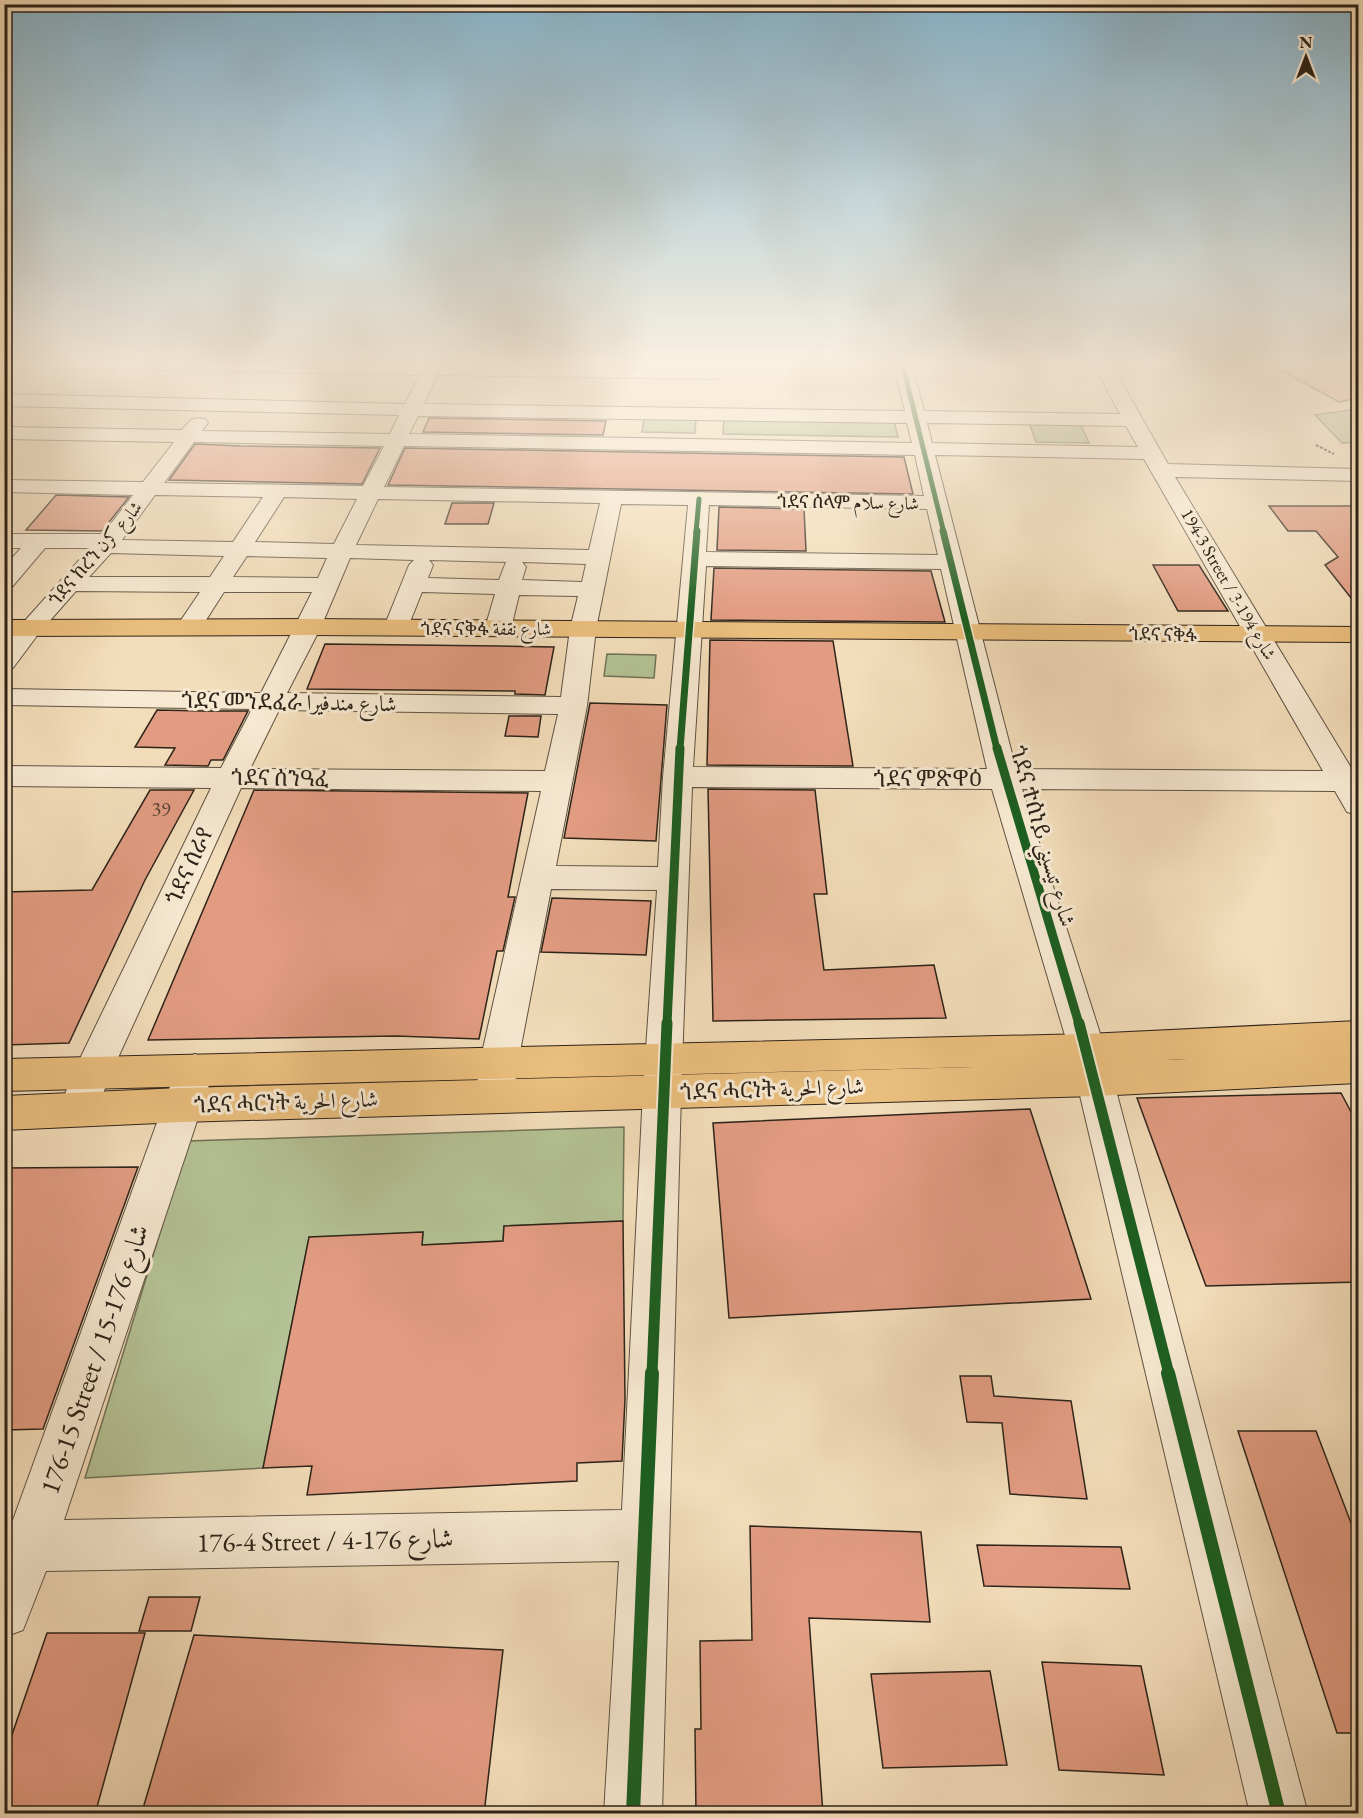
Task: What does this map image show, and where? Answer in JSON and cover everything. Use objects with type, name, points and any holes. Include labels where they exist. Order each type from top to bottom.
[{"type":"main road","name":"ጎደና ናቅፋ شارع نقفة","points":[[4,628],[190,626],[968,632]]},
{"type":"main road","name":"ጎደና ናቅፋ","points":[[968,632],[1359,635]]},
{"type":"main road","name":"ጎደና ሓርነት شارع الحرية","points":[[1091,1064],[1359,1036]]},
{"type":"main road","name":"ጎደና ሓርነት شارع الحرية","points":[[4,1113],[78,1109],[188,1087],[1091,1064],[1359,1067]]},
{"type":"main road","name":"ጎደና ሓርነት شارع الحرية","points":[[5,1075],[93,1071],[188,1087]]},
{"type":"street","name":"ጎደና ከረን شارع كرن","points":[[4,662],[30,628],[106,544],[180,447]]},
{"type":"street","name":"ጎደና ሰራየ","points":[[78,1109],[93,1071],[231,777],[308,627],[392,447]]},
{"type":"street","points":[[768,447],[923,449],[1357,476]]},
{"type":"street","name":"194-3 Street / شارع 194-3","points":[[1149,447],[1258,635],[1354,789]]},
{"type":"street","name":"ጎደና ተሰነይ شارع تيسيني","points":[[923,449],[1004,778],[1091,1064],[1279,1814]]},
{"type":"street","name":"ጎደና ሰላም شارع سلام","points":[[4,486],[936,503]]},
{"type":"street","points":[[190,626],[278,490]]},
{"type":"street","points":[[497,1079],[573,706],[583,629],[612,497]]},
{"type":"street","points":[[633,1814],[672,879],[699,499]]},
{"type":"street","points":[[4,541],[341,553],[599,557]]},
{"type":"street","points":[[4,582],[39,541]]},
{"type":"street","points":[[397,627],[425,555]]},
{"type":"street","points":[[498,628],[517,556]]},
{"type":"street","points":[[694,559],[951,562]]},
{"type":"street","points":[[70,584],[326,585]]},
{"type":"street","points":[[414,585],[591,589]]},
{"type":"street","name":"ጎደና መንደፈራ شارع مندفيرا","points":[[4,697],[573,706]]},
{"type":"street","name":"ጎደና ሰንዓፈ","points":[[4,776],[556,781]]},
{"type":"street","name":"ጎደና ምጽዋዕ","points":[[678,777],[1004,778],[1354,789]]},
{"type":"street","points":[[537,877],[672,879]]},
{"type":"street","name":"176-15 Street / شارع 176-15","points":[[4,1611],[17,1546],[188,1087]]},
{"type":"street","name":"176-4 Street / شارع 176-4","points":[[17,1546],[646,1535]]},
{"type":"green space","points":[[607,654],[656,655],[654,678],[604,676]]},
{"type":"green space","points":[[624,1127],[623,1221],[504,1226],[503,1241],[422,1245],[423,1232],[309,1238],[263,1468],[85,1478],[188,1141]]},
{"type":"building","points":[[193,447],[380,448],[362,484],[169,480]]},
{"type":"building","points":[[405,448],[904,457],[913,494],[388,485]]},
{"type":"building","points":[[56,495],[129,497],[102,531],[26,530]]},
{"type":"building","points":[[452,503],[494,503],[488,524],[445,524]]},
{"type":"building","points":[[1269,506],[1352,506],[1359,514],[1359,608],[1325,565],[1338,557],[1316,531],[1288,531]]},
{"type":"building","points":[[719,507],[804,509],[806,551],[717,550]]},
{"type":"building","points":[[1153,565],[1199,565],[1228,611],[1178,611]]},
{"type":"building","points":[[714,568],[931,571],[945,622],[711,620]]},
{"type":"building","points":[[710,640],[833,641],[853,766],[707,765]]},
{"type":"building","points":[[325,644],[554,647],[545,695],[515,694],[515,691],[307,689]]},
{"type":"building","points":[[590,703],[667,705],[656,841],[564,838]]},
{"type":"building","points":[[157,710],[248,711],[223,760],[211,760],[208,766],[165,765],[175,748],[135,747]]},
{"type":"building","points":[[509,716],[541,716],[538,737],[505,736]]},
{"type":"building","points":[[708,789],[815,790],[827,894],[814,894],[824,970],[934,965],[946,1018],[713,1021]]},
{"type":"building","points":[[150,790],[194,790],[145,880],[69,1043],[4,1045],[4,892],[92,890]]},
{"type":"building","points":[[254,790],[528,793],[508,897],[515,897],[503,951],[497,951],[479,1039],[396,1036],[148,1040]]},
{"type":"building","points":[[552,898],[651,901],[646,955],[541,952]]},
{"type":"building","points":[[1341,1093],[1359,1127],[1359,1282],[1206,1286],[1137,1098]]},
{"type":"building","points":[[1030,1109],[1091,1299],[729,1318],[713,1123]]},
{"type":"building","points":[[138,1167],[43,1429],[4,1430],[4,1168]]},
{"type":"building","points":[[623,1221],[625,1399],[622,1461],[577,1463],[577,1481],[307,1495],[312,1466],[263,1468],[309,1237],[423,1232],[422,1245],[503,1241],[504,1226]]},
{"type":"building","points":[[960,1376],[991,1376],[994,1396],[1071,1401],[1087,1499],[1010,1494],[1002,1423],[967,1422]]},
{"type":"building","points":[[1238,1431],[1316,1431],[1359,1544],[1359,1733],[1337,1733]]},
{"type":"building","points":[[750,1526],[921,1532],[930,1622],[809,1618],[823,1814],[696,1814],[695,1729],[701,1729],[700,1641],[752,1640]]},
{"type":"building","points":[[977,1545],[1121,1547],[1130,1589],[984,1586]]},
{"type":"building","points":[[149,1597],[200,1597],[191,1631],[139,1631]]},
{"type":"building","points":[[47,1633],[145,1633],[97,1807],[4,1807],[4,1758]]},
{"type":"building","points":[[194,1635],[503,1650],[484,1814],[319,1814],[295,1808],[294,1814],[177,1814],[178,1808],[142,1812]]},
{"type":"building","points":[[1042,1662],[1141,1666],[1164,1775],[1059,1770]]},
{"type":"building","points":[[990,1671],[1007,1765],[883,1768],[871,1674]]},
{"type":"cycle path","points":[[923,447],[1004,778],[1087,1049],[1279,1814]]},
{"type":"cycle path","points":[[633,1814],[662,1092],[678,777],[699,499]]}]
